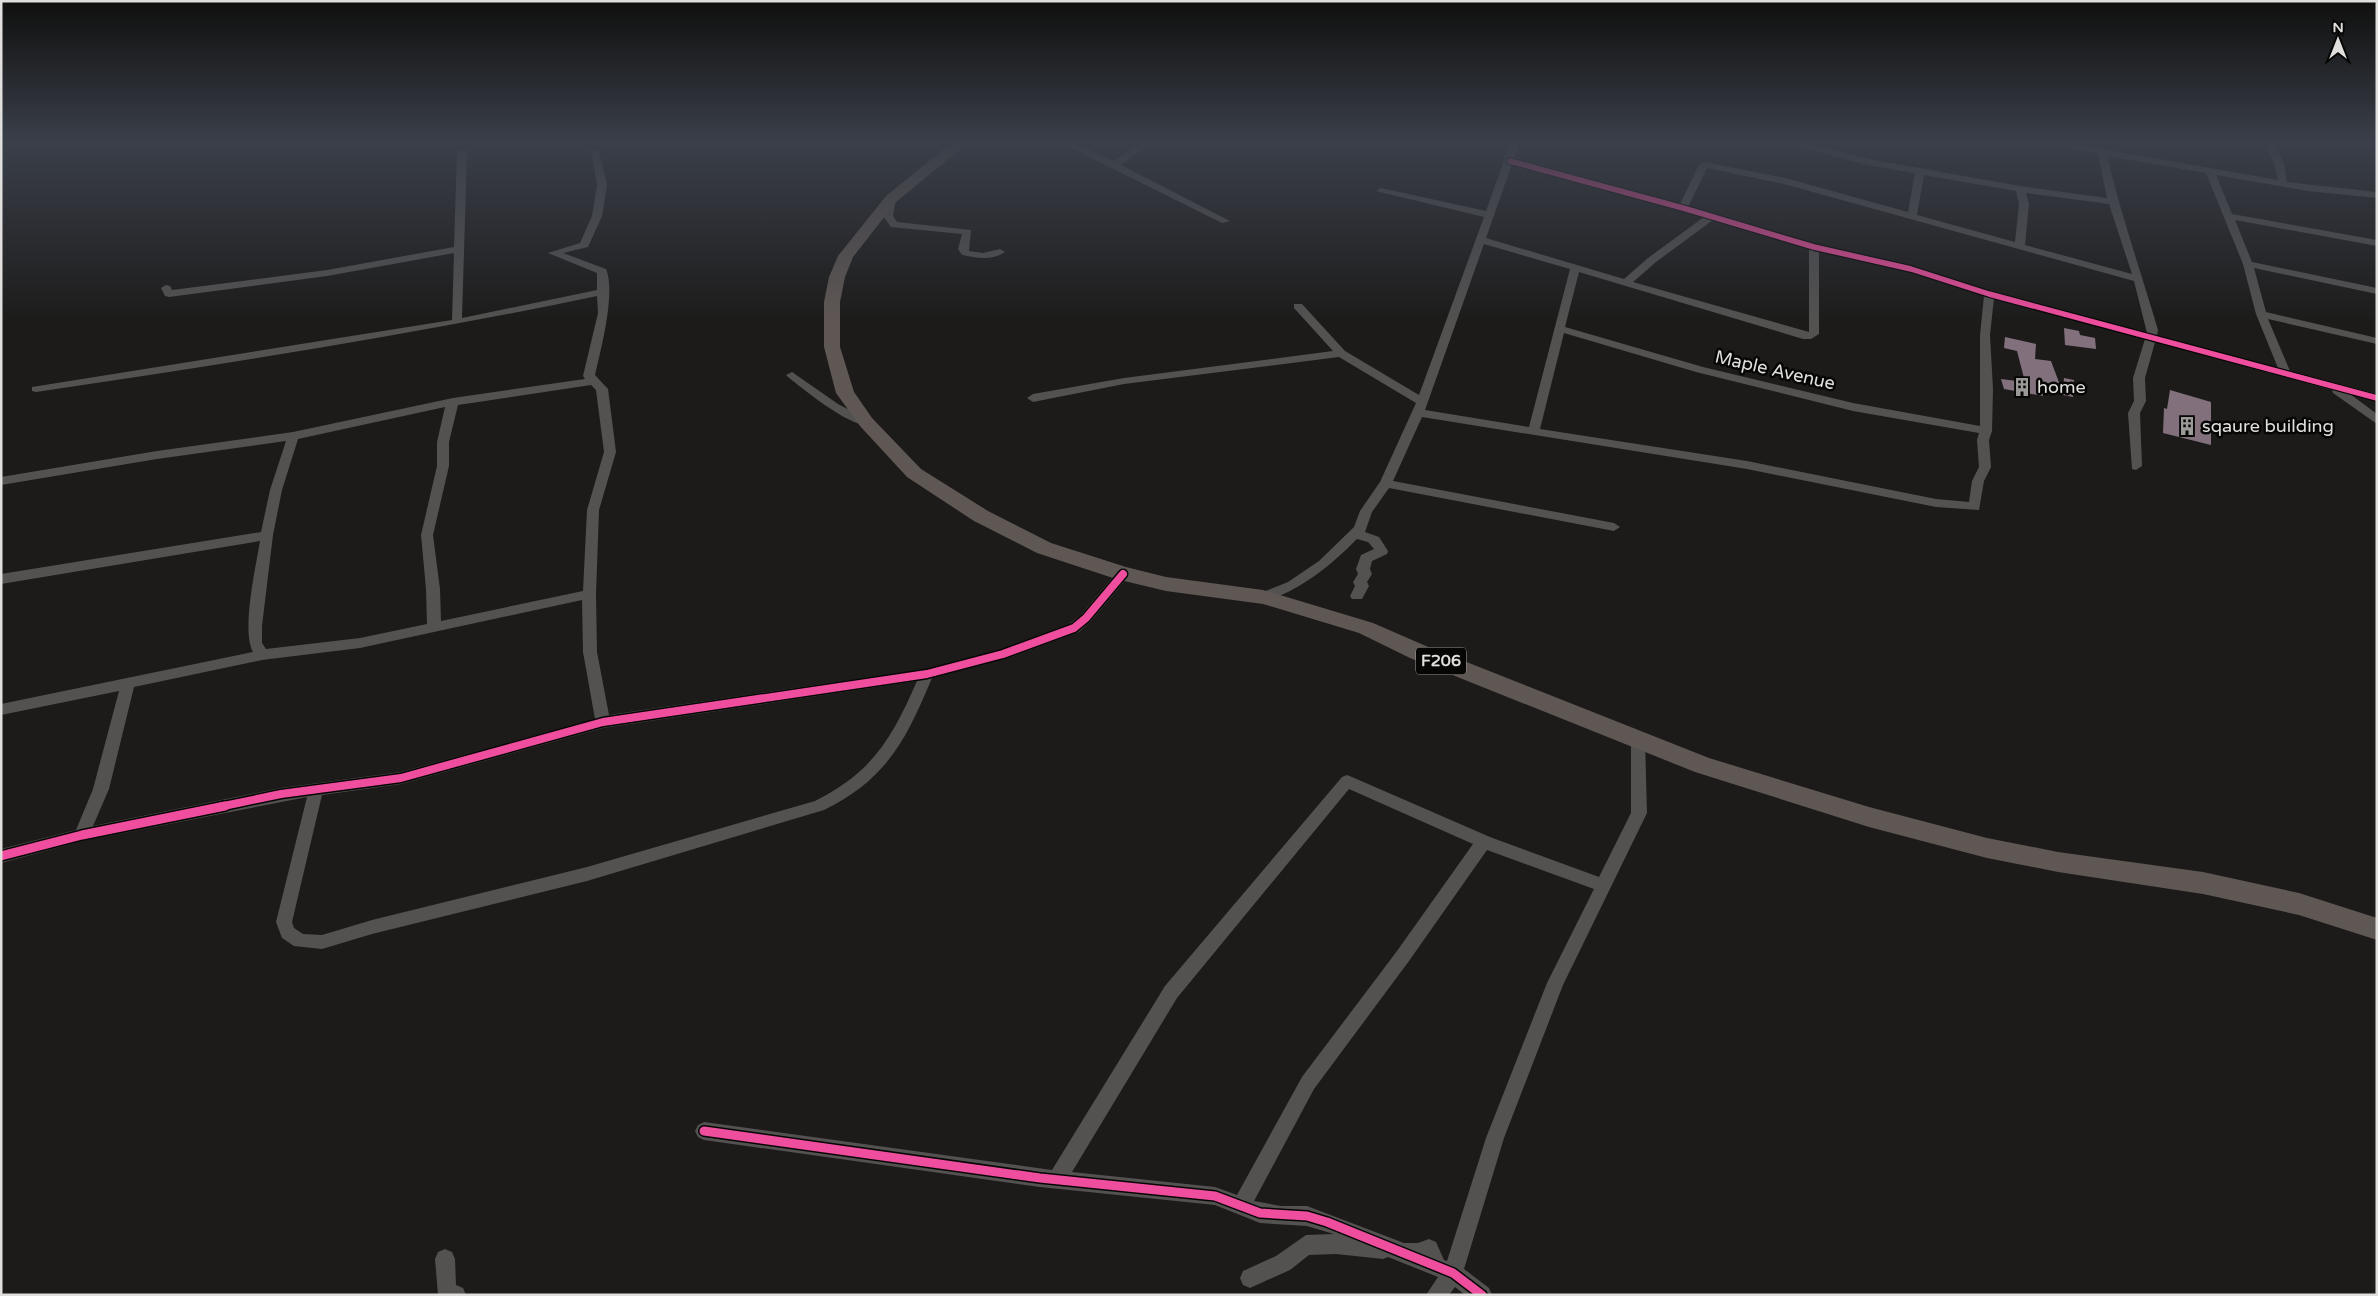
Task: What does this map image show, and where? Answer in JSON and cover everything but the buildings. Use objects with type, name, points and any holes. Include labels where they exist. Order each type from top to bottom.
[{"type":"main road","name":"F206","points":[[890,201],[846,256],[837,277],[832,302],[832,347],[845,393],[866,422],[914,473],[981,516],[1044,548],[1122,574],[1166,584],[1264,597],[1366,628],[1418,652],[1638,740],[1760,784],[1897,825],[1987,848],[2049,860],[2203,883],[2299,904],[2377,929]]},
{"type":"street","points":[[457,322],[460,201]]},
{"type":"street","points":[[599,201],[597,216],[584,245],[553,253],[602,271],[603,312],[589,376],[602,389],[610,452],[593,510],[589,594],[590,652],[603,722]]},
{"type":"street","points":[[891,201],[888,216],[894,225],[968,232],[963,249],[966,253],[983,256],[1000,252]]},
{"type":"street","points":[[1186,201],[1225,221]]},
{"type":"street","points":[[1428,201],[1489,214]]},
{"type":"street","points":[[1264,597],[1293,585],[1318,568],[1356,535],[1366,511],[1386,483],[1419,407],[1482,240],[1494,201]]},
{"type":"street","points":[[1660,201],[1710,218],[1814,247],[1911,269],[1989,294],[2000,295],[2377,398]]},
{"type":"street","points":[[1683,208],[1686,201]]},
{"type":"street","points":[[1859,201],[2138,279]]},
{"type":"street","points":[[1912,216],[1915,201]]},
{"type":"street","points":[[2020,246],[2023,201]]},
{"type":"street","points":[[2110,201],[2113,202],[2130,247],[2153,330],[2139,378],[2140,401],[2134,413],[2136,466]]},
{"type":"street","points":[[2221,201],[2248,264],[2261,314],[2285,372]]},
{"type":"street","points":[[2227,216],[2377,243]]},
{"type":"street","points":[[1626,283],[1652,260],[1710,218]]},
{"type":"street","points":[[1482,240],[1807,336],[1814,334],[1814,247]]},
{"type":"street","points":[[166,288],[168,294],[327,273],[459,249]]},
{"type":"street","points":[[2248,264],[2377,291]]},
{"type":"street","points":[[1533,432],[1576,268]]},
{"type":"street","points":[[36,388],[268,354],[457,322],[604,292]]},
{"type":"street","points":[[1298,306],[1341,353],[1419,407],[1533,432],[1747,466],[1936,503],[1975,507],[1978,481],[1985,467],[1983,440],[1986,431],[1987,346],[1985,335],[1989,294]]},
{"type":"street","points":[[2261,314],[2377,341]]},
{"type":"street","name":"Maple Avenue","points":[[1560,329],[1700,370],[1853,406],[1986,431]]},
{"type":"street","points":[[1033,398],[1124,381],[1341,353]]},
{"type":"street","points":[[792,375],[834,407],[866,422]]},
{"type":"street","points":[[1,481],[157,455],[293,436],[453,402],[594,381]]},
{"type":"street","points":[[2332,385],[2377,420]]},
{"type":"street","points":[[434,627],[433,589],[427,535],[443,466],[443,442],[453,402]]},
{"type":"street","points":[[262,655],[255,643],[254,626],[267,536],[276,490],[293,436]]},
{"type":"street","points":[[1386,483],[1452,498],[1614,527]]},
{"type":"street","points":[[1356,535],[1371,537],[1379,544],[1382,550],[1366,558],[1363,569],[1365,574],[1360,582],[1362,586],[1357,596]]},
{"type":"street","points":[[1,579],[267,536]]},
{"type":"street","points":[[1,856],[82,835],[281,794],[401,778],[603,722],[926,674],[1003,654],[1074,628],[1086,618],[1122,574]]},
{"type":"street","points":[[1,710],[262,655],[360,643],[589,594]]},
{"type":"street","points":[[316,789],[284,922],[288,933],[300,942],[322,942],[372,927],[587,874],[819,806],[839,798],[859,783],[885,756],[904,727],[926,674]]},
{"type":"street","points":[[82,835],[101,789],[128,683]]},
{"type":"street","points":[[1436,1295],[1555,984],[1639,813],[1638,740]]},
{"type":"street","points":[[1057,1180],[1171,992],[1347,780],[1484,842],[1603,885]]},
{"type":"street","points":[[1241,1206],[1308,1082],[1403,956],[1484,842]]},
{"type":"street","points":[[704,1131],[916,1162],[1057,1180],[1215,1196],[1260,1213],[1281,1216],[1307,1216],[1327,1222],[1445,1269],[1482,1295]]},
{"type":"street","points":[[1250,1278],[1283,1263],[1306,1245],[1314,1244],[1336,1244],[1418,1253],[1429,1249],[1445,1269]]},
{"type":"street","points":[[445,1260],[446,1291],[456,1295]]},
{"type":"cycle path","points":[[1659,201],[1814,247],[1911,269],[1989,294],[2377,398]]},
{"type":"cycle path","points":[[1,856],[82,835],[281,794],[401,778],[603,722],[927,674],[1003,654],[1074,628],[1086,618],[1123,574]]},
{"type":"cycle path","points":[[704,1131],[1040,1178],[1215,1196],[1260,1213],[1281,1216],[1307,1216],[1327,1222],[1453,1273],[1482,1295]]},
{"type":"place","name":"home","points":[[2022,387]]},
{"type":"place","name":"sqaure building","points":[[2187,426]]}]
